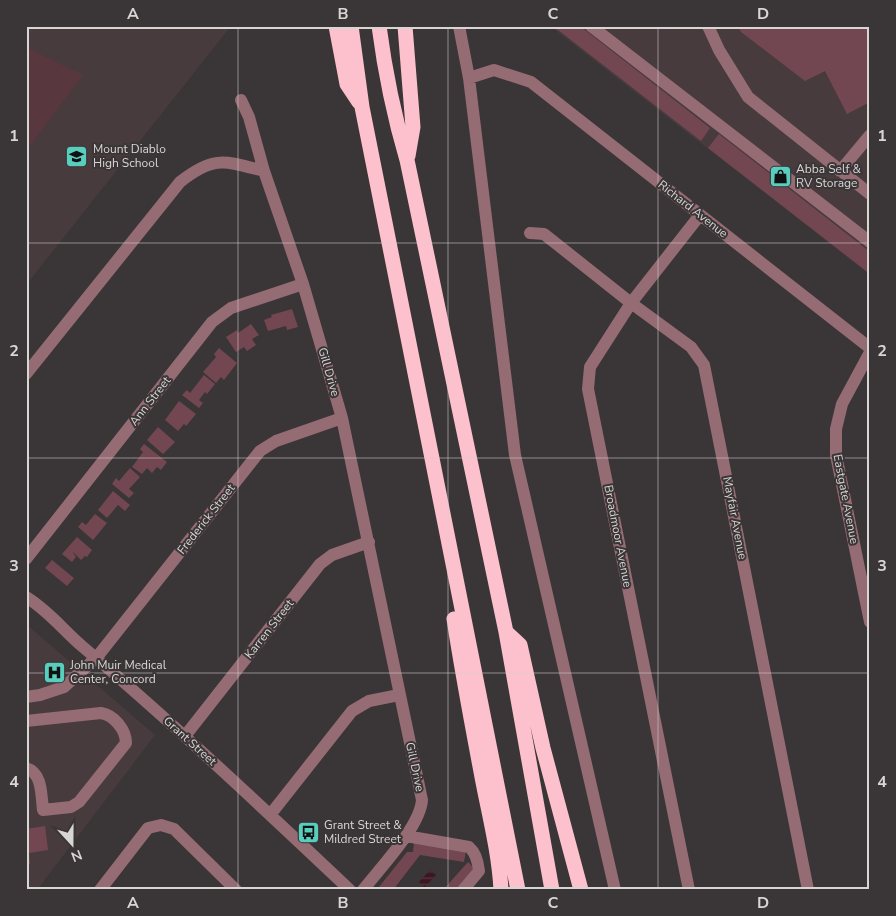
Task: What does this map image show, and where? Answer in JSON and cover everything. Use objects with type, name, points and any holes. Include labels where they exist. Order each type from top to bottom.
[{"type":"highway","points":[[336,26],[347,84],[362,108]]},
{"type":"highway","points":[[351,26],[362,108],[518,890]]},
{"type":"highway","points":[[379,26],[386,78],[407,160],[506,632],[552,890]]},
{"type":"highway","points":[[405,26],[413,127],[407,160]]},
{"type":"highway","points":[[448,538],[445,559],[466,692],[500,876],[500,890]]},
{"type":"highway","points":[[506,632],[520,645],[543,748],[581,890]]},
{"type":"street","points":[[459,26],[469,78],[515,455],[615,890]]},
{"type":"street","points":[[590,26],[870,242]]},
{"type":"street","points":[[708,26],[719,50],[748,97],[870,194]]},
{"type":"street","name":"Richard Avenue","points":[[469,78],[494,70],[531,82],[870,348]]},
{"type":"street","name":"Gill Drive","points":[[241,100],[249,117],[264,171],[303,284],[342,418],[422,800],[421,809],[406,836],[363,890]]},
{"type":"street","points":[[840,171],[870,135]]},
{"type":"street","points":[[26,374],[180,182],[196,169],[213,163],[229,162],[264,171]]},
{"type":"street","name":"Broadmoor Avenue","points":[[689,890],[588,389],[590,367],[631,303],[700,215]]},
{"type":"street","name":"Mayfair Avenue","points":[[530,233],[544,234],[631,303],[691,347],[704,365],[808,890]]},
{"type":"street","name":"Ann Street","points":[[26,559],[212,322],[231,308],[303,284]]},
{"type":"street","name":"Eastgate Avenue","points":[[870,352],[842,404],[836,428],[836,455],[870,622]]},
{"type":"street","name":"Frederick Street","points":[[26,697],[40,695],[64,687],[97,658],[260,451],[276,441],[342,418]]},
{"type":"street","name":"Karren Street","points":[[185,736],[320,564],[332,556],[369,542]]},
{"type":"street","name":"Grant Street","points":[[26,597],[36,603],[185,736],[350,890]]},
{"type":"street","points":[[270,815],[352,710],[369,701],[399,695]]},
{"type":"street","points":[[26,721],[101,713],[107,714],[125,732],[126,743],[79,802],[71,807],[43,810],[39,780],[33,770],[26,768]]},
{"type":"street","points":[[100,890],[148,828],[160,825],[174,829],[236,890]]},
{"type":"street","points":[[406,836],[469,847],[474,852],[479,871],[463,890]]},
{"type":"shaded area","name":"Mount Diablo High School","points":[[26,26],[231,26],[26,285]]},
{"type":"shaded area","points":[[550,26],[870,26],[870,275],[698,141]]},
{"type":"shaded area","points":[[26,47],[83,75],[26,151]]},
{"type":"shaded area","points":[[26,624],[155,735],[37,890],[26,890]]},
{"type":"shaded area","points":[[430,870],[436,875],[425,887],[419,882]]},
{"type":"building","points":[[553,26],[580,26],[710,128],[701,141]]},
{"type":"building","points":[[738,26],[870,26],[870,102],[847,114],[825,71],[805,81],[741,32]]},
{"type":"building","points":[[719,134],[870,252],[870,274],[708,148]]},
{"type":"building","points":[[292,309],[298,327],[287,330],[286,326],[268,331],[264,320],[272,317],[271,315]]},
{"type":"building","points":[[251,324],[259,335],[252,339],[256,345],[247,351],[244,347],[236,352],[226,337],[237,330],[238,333]]},
{"type":"building","points":[[219,348],[237,363],[224,380],[221,377],[216,383],[203,372],[216,357],[214,354]]},
{"type":"building","points":[[204,375],[215,384],[199,400],[203,403],[199,408],[182,395],[187,390],[190,393]]},
{"type":"building","points":[[179,401],[196,414],[186,426],[184,424],[178,431],[165,420]]},
{"type":"building","points":[[158,427],[175,442],[163,454],[147,440]]},
{"type":"building","points":[[144,444],[167,462],[161,470],[157,467],[152,473],[147,468],[142,474],[132,467],[143,452],[140,449]]},
{"type":"building","points":[[130,468],[140,477],[129,489],[134,493],[129,498],[112,484],[116,478],[119,481]]},
{"type":"building","points":[[113,491],[130,505],[125,511],[118,505],[107,518],[98,510]]},
{"type":"building","points":[[95,514],[107,523],[93,540],[78,527],[82,522],[86,525]]},
{"type":"building","points":[[77,537],[92,550],[87,557],[85,556],[81,560],[72,551],[76,557],[72,562],[62,554]]},
{"type":"building","points":[[52,560],[74,578],[67,586],[45,568]]},
{"type":"building","points":[[45,826],[48,850],[29,853],[30,864],[26,864],[26,829]]},
{"type":"building","points":[[414,842],[466,850],[464,862],[420,855],[393,890],[382,890],[379,887],[407,852],[413,852]]},
{"type":"building","points":[[468,862],[477,871],[459,890],[443,890]]},
{"type":"place","name":"Mount Diablo High School","points":[[77,156]]},
{"type":"place","name":"Abba Self & RV Storage","points":[[780,176]]},
{"type":"place","name":"John Muir Medical Center, Concord","points":[[54,672]]},
{"type":"place","name":"Grant Street & Mildred Street","points":[[308,832]]}]
